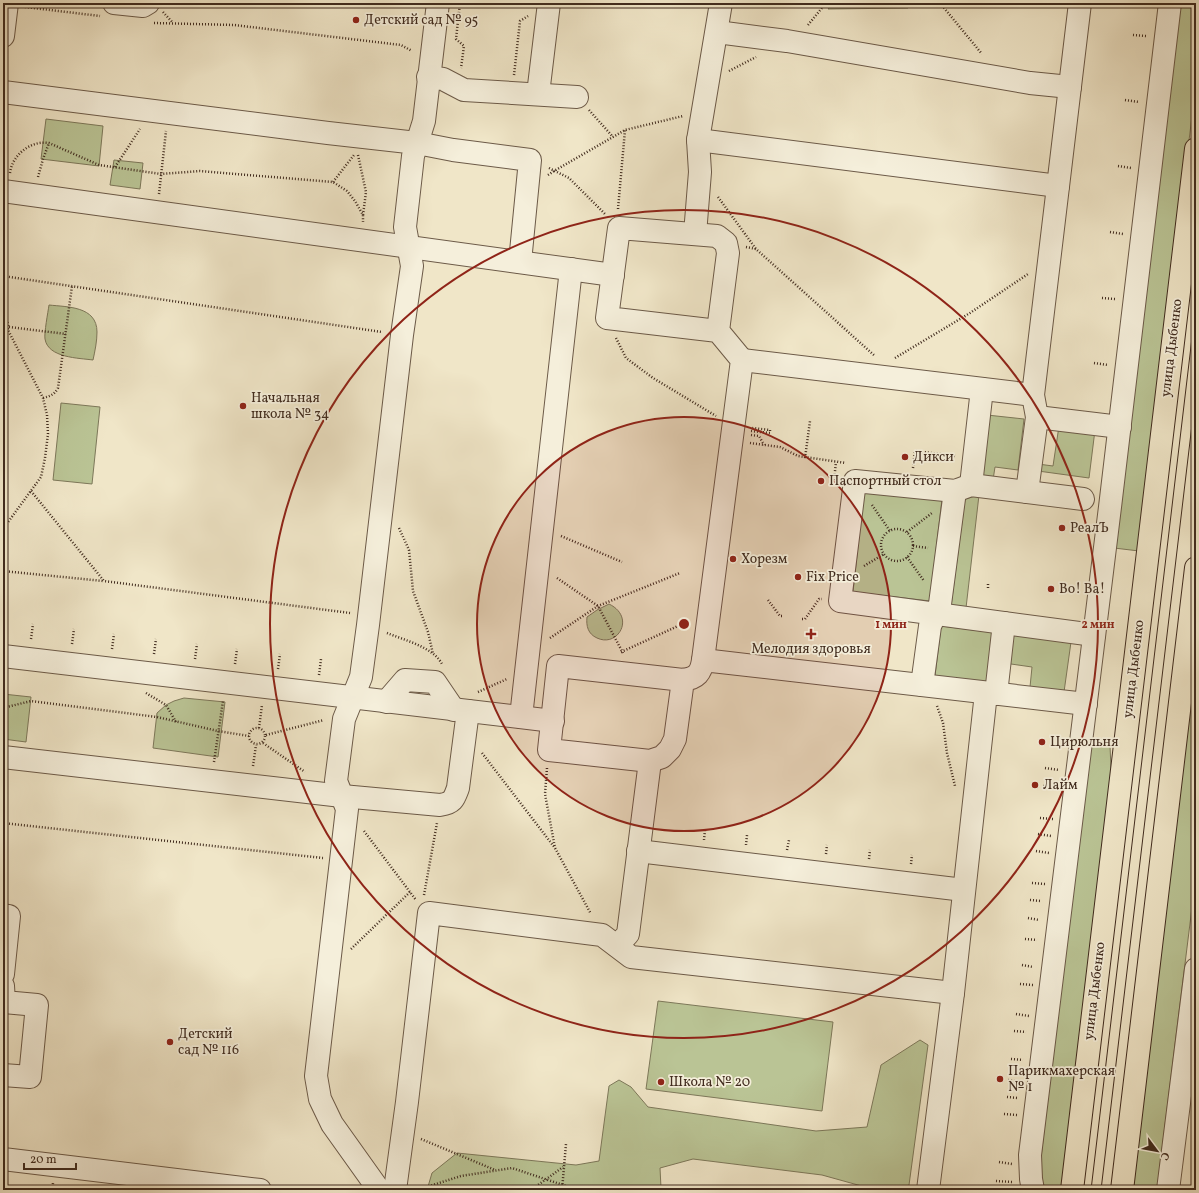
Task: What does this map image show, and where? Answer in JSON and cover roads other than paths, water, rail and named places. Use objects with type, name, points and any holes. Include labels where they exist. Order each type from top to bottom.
[{"type":"main road","name":"улица Дыбенко","points":[[1072,1190],[1196,149]]},
{"type":"main road","points":[[1122,1190],[1196,568]]},
{"type":"street","points":[[379,1190],[332,1124],[320,1099],[316,1076],[344,802],[336,780],[344,719],[361,678],[402,335],[412,266],[405,227],[413,156],[424,121],[438,3]]},
{"type":"street","points":[[695,234],[700,172],[698,140],[717,32],[720,3]]},
{"type":"street","points":[[1027,492],[1037,416],[1033,395],[1080,3]]},
{"type":"street","points":[[1033,1190],[1030,1155],[1120,426],[1170,3]]},
{"type":"street","points":[[3,36],[14,5]]},
{"type":"street","points":[[111,10],[143,6],[147,12]]},
{"type":"street","points":[[538,94],[541,8]]},
{"type":"street","points":[[717,32],[787,41],[1030,83],[1070,87]]},
{"type":"street","points":[[429,70],[464,90],[577,97]]},
{"type":"street","points":[[3,92],[417,143],[453,150],[530,160],[520,262]]},
{"type":"street","points":[[698,140],[1058,186]]},
{"type":"street","points":[[3,191],[613,275]]},
{"type":"street","points":[[718,331],[728,254],[726,243],[717,236],[620,228],[607,318],[718,331],[742,360],[1033,395]]},
{"type":"street","points":[[521,717],[571,269]]},
{"type":"street","points":[[683,680],[675,739],[670,749],[662,757],[650,761],[549,750],[558,666],[683,680],[692,679],[702,668],[742,360]]},
{"type":"street","points":[[926,686],[930,626],[940,604],[982,389]]},
{"type":"street","points":[[1037,416],[1120,426]]},
{"type":"street","points":[[1083,499],[1027,492],[855,481],[840,601],[1094,635]]},
{"type":"street","points":[[928,1190],[953,993],[964,890],[991,694],[1004,623]]},
{"type":"street","points":[[3,656],[553,721]]},
{"type":"street","points":[[703,660],[1086,704]]},
{"type":"street","points":[[3,757],[344,802],[440,804],[449,803],[455,797],[458,788],[466,711]]},
{"type":"street","points":[[395,1190],[407,1102],[426,910],[609,940],[628,934],[650,761]]},
{"type":"street","points":[[638,851],[964,890]]},
{"type":"street","points":[[3,915],[9,916],[3,974]]},
{"type":"street","points":[[609,940],[631,957],[953,993]]},
{"type":"street","points":[[1168,1190],[1196,969]]},
{"type":"street","points":[[3,986],[4,1002],[37,1005],[30,1077],[3,1075]]},
{"type":"street","points":[[3,1159],[260,1190]]},
{"type":"tram line","points":[[1091,1190],[1196,304]]},
{"type":"tram line","points":[[1101,1190],[1196,391]]},
{"type":"place","name":"Детский сад № 95","points":[[356,20]]},
{"type":"place","name":"Начальная школа № 34","points":[[243,406]]},
{"type":"place","name":"Дикси","points":[[905,457]]},
{"type":"place","name":"Паспортный стол","points":[[821,481]]},
{"type":"place","name":"РеалЪ","points":[[1062,528]]},
{"type":"place","name":"Хорезм","points":[[733,559]]},
{"type":"place","name":"Fix Price","points":[[798,577]]},
{"type":"place","name":"Во! Ва!","points":[[1051,589]]},
{"type":"place","name":"Мелодия здоровья","points":[[811,634]]},
{"type":"place","name":"Цирюльня","points":[[1042,742]]},
{"type":"place","name":"Лайм","points":[[1035,785]]},
{"type":"place","name":"Детский сад № 116","points":[[170,1042]]},
{"type":"place","name":"Парикмахерская № 1","points":[[1000,1079]]},
{"type":"place","name":"Школа № 20","points":[[661,1082]]}]
